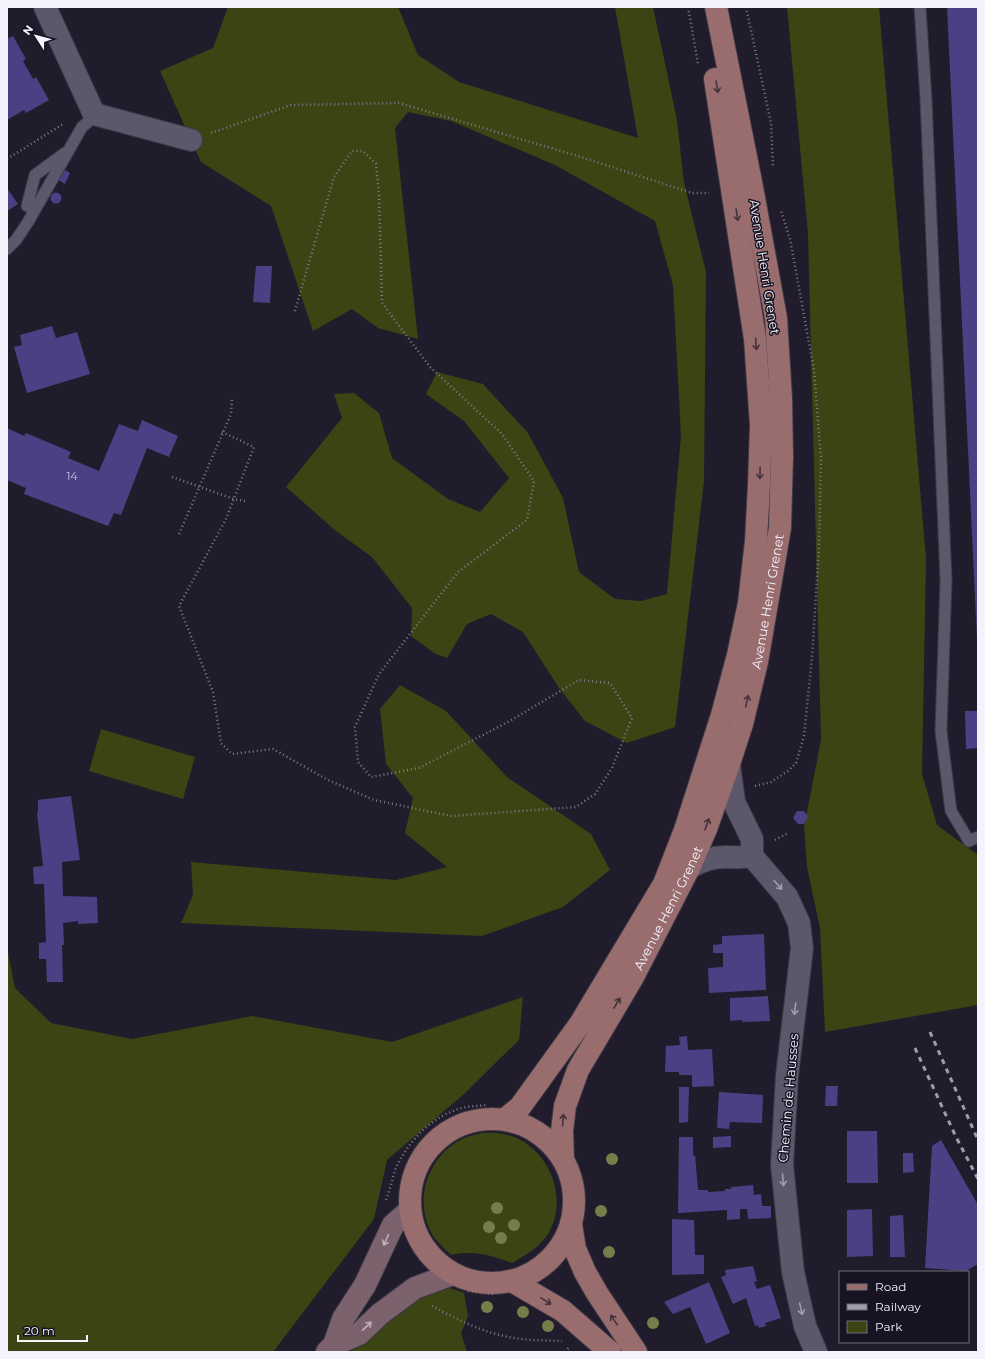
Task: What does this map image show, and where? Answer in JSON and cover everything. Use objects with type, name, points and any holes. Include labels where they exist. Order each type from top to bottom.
[{"type":"main road","name":"Avenue Henri Grenet","points":[[498,1111],[520,1106],[580,1024],[664,884],[685,830],[703,777],[738,655],[749,603],[756,542],[761,425],[756,338],[716,83],[702,7]]},
{"type":"main road","name":"Avenue Henri Grenet","points":[[563,1159],[562,1131],[565,1106],[578,1070],[633,977],[689,868],[706,829],[742,724],[757,662],[780,528],[782,457],[781,398],[776,318],[752,187],[716,7]]},
{"type":"main road","points":[[571,1224],[559,1249],[538,1269],[512,1281],[482,1283],[454,1274],[437,1263],[424,1248],[414,1230],[410,1210],[411,1185],[419,1161],[435,1141],[456,1126],[480,1119],[498,1111],[528,1126],[548,1140],[563,1159],[572,1179],[574,1201],[571,1224],[575,1249],[585,1272],[601,1300],[636,1352]]},
{"type":"main road","points":[[512,1281],[563,1311],[610,1352]]},
{"type":"street","points":[[45,7],[94,115],[191,140]]},
{"type":"street","points":[[689,868],[698,862],[714,858],[727,857],[740,859],[760,850],[752,839],[734,802],[728,764]]},
{"type":"street","name":"Chemin de Hausses","points":[[760,850],[800,923],[802,948],[787,1076],[782,1165],[793,1272],[805,1326],[816,1352]]},
{"type":"street","points":[[330,1348],[343,1319],[365,1285],[393,1225],[410,1210]]},
{"type":"street","points":[[330,1348],[359,1334],[380,1314],[414,1288],[454,1274]]},
{"type":"lane","points":[[920,7],[926,99],[946,580],[941,731],[952,811],[969,841],[978,837]]},
{"type":"lane","points":[[7,249],[16,240],[28,222],[82,127],[94,115]]},
{"type":"lane","points":[[27,206],[35,175],[68,150]]},
{"type":"path","points":[[688,7],[699,69]]},
{"type":"path","points":[[191,140],[291,105],[399,103],[578,156],[692,193],[723,194],[733,190]]},
{"type":"path","points":[[7,159],[68,121],[94,115]]},
{"type":"path","points":[[222,432],[254,446],[226,519],[178,606],[213,692],[221,743],[232,754],[273,749],[328,780],[374,800],[451,816],[576,807],[595,794],[612,768],[632,718],[610,683],[579,680],[508,722],[419,768],[371,777],[358,762],[355,728],[379,674],[458,572],[527,520],[534,481],[502,434],[430,367],[382,303],[379,194],[376,164],[363,151],[352,151],[334,177],[294,314]]},
{"type":"path","points":[[180,534],[222,432],[231,414],[232,398]]},
{"type":"path","points":[[172,477],[234,499],[245,501]]},
{"type":"path","points":[[760,850],[788,833]]},
{"type":"path","points":[[385,1202],[395,1171],[405,1152],[422,1130],[443,1115],[466,1107],[498,1111]]},
{"type":"path","points":[[428,1302],[448,1314],[496,1334],[522,1339],[568,1341]]},
{"type":"green space","points":[[228,7],[398,7],[418,55],[459,82],[638,138],[615,7],[653,7],[677,120],[684,183],[706,272],[704,481],[675,727],[627,743],[585,721],[559,688],[523,632],[491,614],[467,624],[447,658],[434,653],[411,636],[412,608],[372,557],[336,531],[286,487],[342,418],[334,394],[354,393],[379,413],[392,458],[448,499],[480,512],[509,478],[464,421],[426,394],[437,372],[483,384],[528,433],[563,498],[579,572],[615,599],[641,601],[667,594],[681,436],[673,285],[655,221],[555,165],[451,121],[408,112],[395,128],[418,339],[378,328],[352,309],[313,331],[271,206],[201,162],[160,71],[213,48]]},
{"type":"green space","points":[[787,7],[879,7],[926,559],[922,774],[937,825],[978,855],[978,1005],[825,1032],[820,928],[807,867],[804,827],[821,740],[808,234]]},
{"type":"green space","points":[[400,685],[446,711],[507,777],[591,834],[610,870],[563,907],[482,936],[181,923],[193,895],[191,862],[396,880],[447,867],[405,833],[413,798],[386,764],[380,709]]},
{"type":"green space","points":[[101,729],[195,757],[183,799],[89,771]]},
{"type":"green space","points":[[7,947],[15,988],[51,1023],[132,1039],[252,1016],[392,1042],[523,997],[519,1040],[464,1094],[387,1160],[374,1219],[273,1352],[7,1352]]},
{"type":"green space","points":[[482,1133],[503,1134],[519,1139],[532,1148],[543,1160],[551,1175],[556,1190],[557,1206],[553,1222],[546,1237],[534,1249],[512,1263],[475,1253],[451,1255],[438,1243],[432,1234],[424,1208],[426,1183],[438,1159],[447,1149],[458,1141]]},
{"type":"green space","points":[[450,1288],[464,1293],[468,1316],[461,1333],[467,1352],[350,1352],[412,1299]]},
{"type":"building","points":[[947,7],[978,7],[978,640],[977,640]]},
{"type":"building","points":[[13,36],[26,59],[23,61],[33,79],[36,77],[49,100],[26,113],[24,110],[7,120],[7,39]]},
{"type":"building","points":[[62,168],[70,173],[65,184],[57,179]]},
{"type":"building","points":[[7,188],[18,204],[7,211]]},
{"type":"building","points":[[54,193],[58,193],[60,194],[60,202],[54,203],[51,200],[51,196]]},
{"type":"building","points":[[256,266],[272,266],[270,303],[253,302]]},
{"type":"building","points":[[52,326],[56,338],[77,332],[90,374],[27,393],[14,347],[22,345],[20,335]]},
{"type":"building","points":[[142,420],[178,436],[169,457],[147,448],[121,515],[114,513],[108,526],[24,494],[26,488],[7,480],[7,428],[24,436],[26,433],[71,452],[68,458],[99,471],[119,424],[138,431]]},
{"type":"building","points":[[965,711],[978,711],[978,748],[966,749]]},
{"type":"building","points":[[71,796],[80,860],[62,862],[63,896],[97,897],[98,923],[78,924],[78,921],[63,923],[63,982],[47,982],[46,959],[39,959],[39,943],[46,942],[44,884],[34,884],[33,867],[43,866],[37,813],[38,800]]},
{"type":"building","points":[[797,811],[804,811],[808,817],[804,824],[798,824],[793,818]]},
{"type":"building","points":[[764,934],[766,990],[709,993],[708,968],[723,967],[723,953],[713,953],[713,945],[722,944],[722,936]]},
{"type":"building","points":[[768,996],[770,1021],[730,1021],[730,998]]},
{"type":"building","points":[[687,1036],[688,1050],[712,1049],[714,1086],[692,1087],[692,1075],[679,1075],[679,1072],[665,1072],[666,1046],[680,1045],[679,1037]]},
{"type":"building","points":[[826,1086],[838,1086],[837,1106],[825,1106]]},
{"type":"building","points":[[679,1087],[689,1087],[688,1122],[679,1123]]},
{"type":"building","points":[[719,1092],[763,1095],[762,1123],[730,1122],[729,1129],[717,1128]]},
{"type":"building","points":[[847,1131],[877,1131],[878,1183],[847,1183]]},
{"type":"building","points":[[731,1136],[731,1147],[713,1148],[713,1137]]},
{"type":"building","points":[[679,1137],[693,1137],[693,1156],[695,1155],[698,1190],[708,1190],[708,1192],[725,1191],[725,1189],[731,1189],[731,1187],[753,1185],[754,1195],[761,1194],[762,1206],[771,1206],[771,1218],[748,1219],[747,1209],[740,1209],[740,1219],[727,1220],[727,1210],[678,1213]]},
{"type":"building","points":[[941,1140],[978,1205],[978,1264],[966,1271],[925,1268],[932,1146]]},
{"type":"building","points":[[903,1153],[913,1153],[914,1172],[903,1173]]},
{"type":"building","points":[[872,1209],[873,1256],[847,1257],[847,1210]]},
{"type":"building","points":[[903,1215],[905,1257],[890,1257],[890,1216]]},
{"type":"building","points":[[672,1219],[694,1220],[695,1255],[704,1255],[704,1274],[672,1275]]},
{"type":"building","points":[[753,1266],[757,1281],[754,1282],[757,1289],[770,1285],[781,1318],[765,1323],[766,1326],[759,1328],[758,1325],[755,1326],[746,1298],[733,1304],[721,1277],[726,1275],[725,1270]]},
{"type":"building","points":[[709,1282],[730,1333],[706,1344],[690,1307],[673,1314],[664,1302]]},
{"type":"railway","points":[[930,1032],[978,1140]]},
{"type":"railway","points":[[915,1048],[956,1137],[978,1179]]}]
